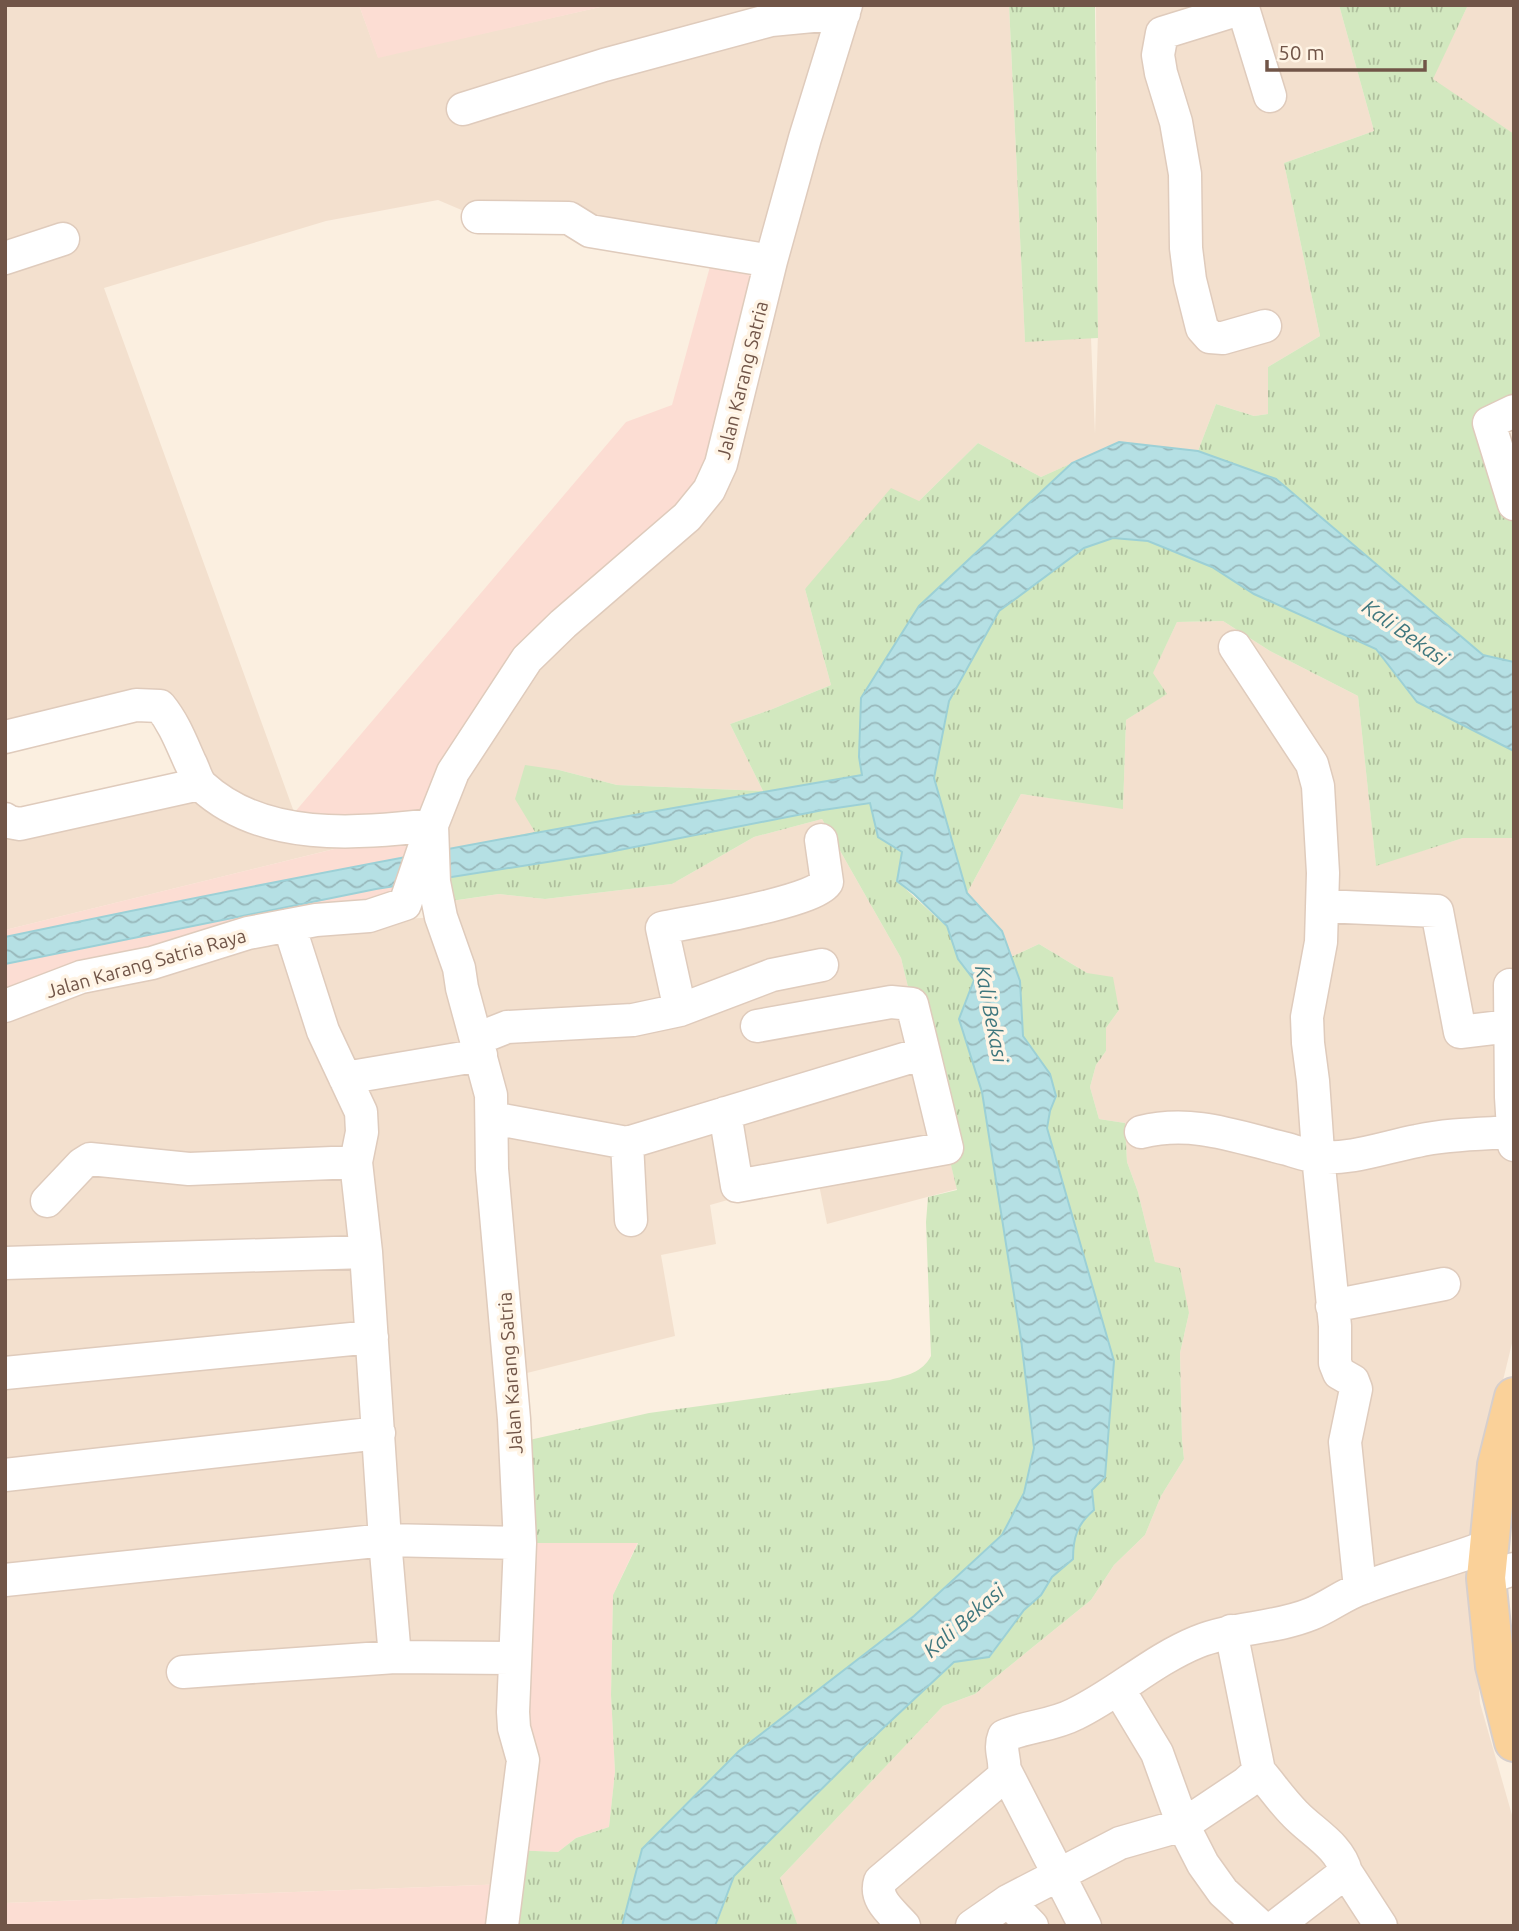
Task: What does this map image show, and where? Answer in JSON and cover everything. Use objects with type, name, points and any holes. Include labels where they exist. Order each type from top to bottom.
[{"type":"main road","points":[[1514,1396],[1497,1465],[1495,1666],[1514,1742]]},
{"type":"street","points":[[1265,326],[1223,338],[1210,337],[1202,328],[1190,280],[1186,248],[1185,174],[1176,121],[1158,55],[1162,33],[1243,7],[1270,96]]},
{"type":"street","points":[[463,109],[604,65],[771,20],[845,9]]},
{"type":"street","name":"Jalan Karang Satria","points":[[502,1926],[523,1760],[514,1728],[520,1542],[514,1419],[492,1169],[491,1095],[459,968],[441,917],[433,882],[432,825],[453,772],[527,659],[572,615],[687,517],[709,490],[728,440],[804,138],[845,9]]},
{"type":"street","points":[[478,217],[569,218],[590,231],[771,261]]},
{"type":"street","points":[[5,258],[63,239]]},
{"type":"street","points":[[1514,411],[1489,423],[1514,504]]},
{"type":"street","points":[[1235,648],[1294,735],[1314,771],[1319,793],[1321,942],[1307,1017],[1337,1369],[1353,1381],[1356,1389],[1345,1442],[1360,1588]]},
{"type":"street","points":[[5,737],[136,705],[160,706],[172,720],[200,784],[240,812],[283,826],[366,833],[432,825],[405,904],[369,916],[289,925]]},
{"type":"street","points":[[5,819],[20,824],[200,784]]},
{"type":"street","points":[[680,1010],[662,929],[789,901],[816,892],[827,882],[821,840]]},
{"type":"street","points":[[1322,906],[1437,911],[1460,1032],[1510,1026]]},
{"type":"street","points":[[289,925],[441,917]]},
{"type":"street","points":[[289,925],[323,1031],[361,1112],[362,1132],[356,1163],[366,1252],[395,1657]]},
{"type":"street","name":"Jalan Karang Satria Raya","points":[[5,1006],[81,977],[152,963],[248,933],[289,925]]},
{"type":"street","points":[[345,1078],[479,1047],[508,1027],[632,1020],[680,1010],[772,975],[822,965]]},
{"type":"street","points":[[1141,1132],[1159,1128],[1218,1130],[1243,1139],[1318,1157],[1365,1153],[1454,1136],[1513,1139],[1510,985]]},
{"type":"street","points":[[725,1113],[737,1186],[947,1148],[912,1004],[891,1002],[757,1026]]},
{"type":"street","points":[[492,1118],[628,1143],[924,1053]]},
{"type":"street","points":[[628,1143],[631,1220]]},
{"type":"street","points":[[47,1201],[90,1158],[189,1169],[356,1163]]},
{"type":"street","points":[[5,1263],[366,1252]]},
{"type":"street","points":[[1332,1306],[1444,1284]]},
{"type":"street","points":[[5,1373],[372,1336]]},
{"type":"street","points":[[5,1475],[379,1433]]},
{"type":"street","points":[[5,1580],[385,1540],[520,1542]]},
{"type":"street","points":[[1085,1926],[1005,1770],[1001,1753],[1004,1736],[1054,1723],[1075,1714],[1118,1690],[1165,1656],[1200,1641],[1310,1614],[1360,1588],[1453,1560],[1496,1564]]},
{"type":"street","points":[[1231,1632],[1259,1771],[1294,1813],[1336,1850],[1344,1862],[1346,1872],[1381,1926]]},
{"type":"street","points":[[183,1672],[395,1657],[515,1658]]},
{"type":"street","points":[[1118,1690],[1157,1752],[1183,1825],[1203,1864],[1217,1885],[1260,1926]]},
{"type":"street","points":[[904,1926],[879,1896],[877,1889],[880,1881],[997,1784],[1005,1770]]},
{"type":"street","points":[[971,1926],[1008,1902],[1120,1843],[1183,1825],[1246,1783],[1259,1771]]},
{"type":"street","points":[[1276,1926],[1346,1872]]},
{"type":"street","points":[[1008,1902],[1032,1926]]},
{"type":"shaded area","points":[[5,5],[359,5],[378,57],[609,5],[1009,5],[1025,341],[1091,338],[1095,434],[1098,332],[1096,5],[1339,5],[1374,131],[1284,163],[1320,336],[1268,367],[1268,414],[1254,416],[1216,404],[1198,451],[1119,442],[1041,477],[978,443],[919,501],[805,589],[831,685],[730,724],[763,791],[617,785],[559,770],[536,832],[445,902],[499,894],[545,899],[672,884],[754,837],[822,819],[901,958],[957,1189],[827,1224],[817,1175],[710,1205],[716,1244],[661,1255],[675,1336],[511,1377],[508,1884],[5,1903],[5,1006],[289,925],[440,917],[431,825],[5,930],[5,819],[199,784],[160,706],[5,737]],"holes":[[[438,200],[478,217],[771,261],[432,825],[294,812],[104,288],[326,221]]]},
{"type":"shaded area","points":[[359,5],[609,5],[378,58]]},
{"type":"shaded area","points":[[1468,5],[1514,5],[1514,135],[1432,79]]},
{"type":"shaded area","points":[[714,252],[771,261],[721,464],[477,734],[405,904],[5,1006],[5,930],[424,827],[283,826],[626,422],[672,405]]},
{"type":"shaded area","points":[[1223,621],[1270,651],[1358,696],[1376,865],[1463,838],[1514,838],[1514,1335],[1480,1475],[1472,1598],[1480,1703],[1514,1822],[1514,1926],[798,1926],[779,1879],[943,1706],[975,1694],[1091,1600],[1114,1565],[1145,1535],[1161,1496],[1184,1459],[1180,1353],[1189,1313],[1155,1262],[1138,1192],[1127,1162],[1125,1123],[1099,1119],[1090,1087],[1096,1065],[1106,1051],[1106,1028],[1119,1010],[1087,973],[1039,944],[1011,957],[1002,931],[967,893],[1021,794],[1123,808],[1126,720],[1166,694],[1152,674],[1177,622]]},
{"type":"shaded area","points":[[638,1542],[613,1595],[611,1695],[615,1772],[609,1827],[576,1838],[558,1852],[512,1850],[520,1543]]},
{"type":"shaded area","points":[[508,1884],[502,1926],[5,1926],[5,1903]]},
{"type":"green space","points":[[1009,5],[1095,5],[1098,338],[1025,342]]},
{"type":"green space","points":[[1339,5],[1468,5],[1433,79],[1514,134],[1514,411],[1489,423],[1514,507],[1514,662],[1483,655],[1276,479],[1198,451],[1216,404],[1254,416],[1268,414],[1268,367],[1320,336],[1284,163],[1374,131]]},
{"type":"green space","points":[[978,443],[1041,477],[1072,463],[919,606],[902,852],[897,881],[947,927],[958,959],[974,980],[959,1019],[982,1092],[1021,1339],[1034,1448],[1024,1493],[1002,1535],[914,1616],[739,1751],[622,1926],[502,1926],[512,1850],[558,1852],[576,1838],[609,1827],[615,1772],[611,1695],[613,1595],[638,1543],[520,1543],[516,1443],[649,1413],[890,1380],[919,1370],[931,1356],[926,1222],[928,1197],[957,1190],[901,958],[822,819],[754,837],[672,884],[545,899],[499,894],[444,902],[444,850],[535,832],[515,799],[525,765],[559,770],[617,785],[763,791],[730,724],[831,685],[805,589],[891,488],[919,501]]},
{"type":"green space","points":[[1113,538],[1148,541],[1212,567],[1254,594],[1376,649],[1417,702],[1514,751],[1514,838],[1463,838],[1376,866],[1358,696],[1270,651],[1223,621],[1177,622],[1153,673],[1167,694],[1126,720],[1123,809],[1021,794],[967,893],[934,778],[949,701],[999,611],[1084,548]]},
{"type":"green space","points":[[1039,944],[1087,973],[1113,977],[1119,1010],[1106,1028],[1106,1051],[1096,1065],[1090,1087],[1099,1119],[1125,1123],[1127,1162],[1138,1192],[1155,1262],[1180,1268],[1189,1313],[1180,1353],[1184,1459],[1161,1496],[1145,1535],[1114,1565],[1091,1600],[975,1694],[943,1706],[780,1878],[798,1926],[716,1926],[734,1876],[880,1731],[954,1662],[990,1657],[1024,1610],[1041,1595],[1052,1577],[1073,1559],[1077,1532],[1094,1510],[1092,1490],[1114,1361],[1047,1128],[1056,1096],[1050,1074],[1023,1036],[1020,981],[1011,957]]},
{"type":"water","name":"Kali Bekasi","points":[[1119,442],[1198,451],[1276,479],[1483,655],[1514,662],[1514,751],[1417,702],[1376,649],[1254,594],[1212,567],[1148,541],[1113,538],[1084,548],[999,611],[949,701],[934,778],[967,893],[1002,931],[1020,981],[1023,1036],[1050,1074],[1056,1096],[1047,1128],[1114,1361],[1105,1477],[1092,1490],[1094,1510],[1077,1532],[1073,1559],[1052,1577],[1041,1595],[1024,1610],[989,1657],[954,1662],[880,1731],[734,1876],[715,1926],[622,1926],[642,1849],[739,1751],[914,1616],[1002,1535],[1024,1493],[1034,1448],[1021,1339],[982,1092],[959,1019],[974,980],[958,959],[947,926],[897,881],[902,852],[878,837],[870,803],[604,853],[376,889],[5,964],[5,937],[433,852],[862,775],[859,757],[861,698],[919,606],[1072,463]]}]
